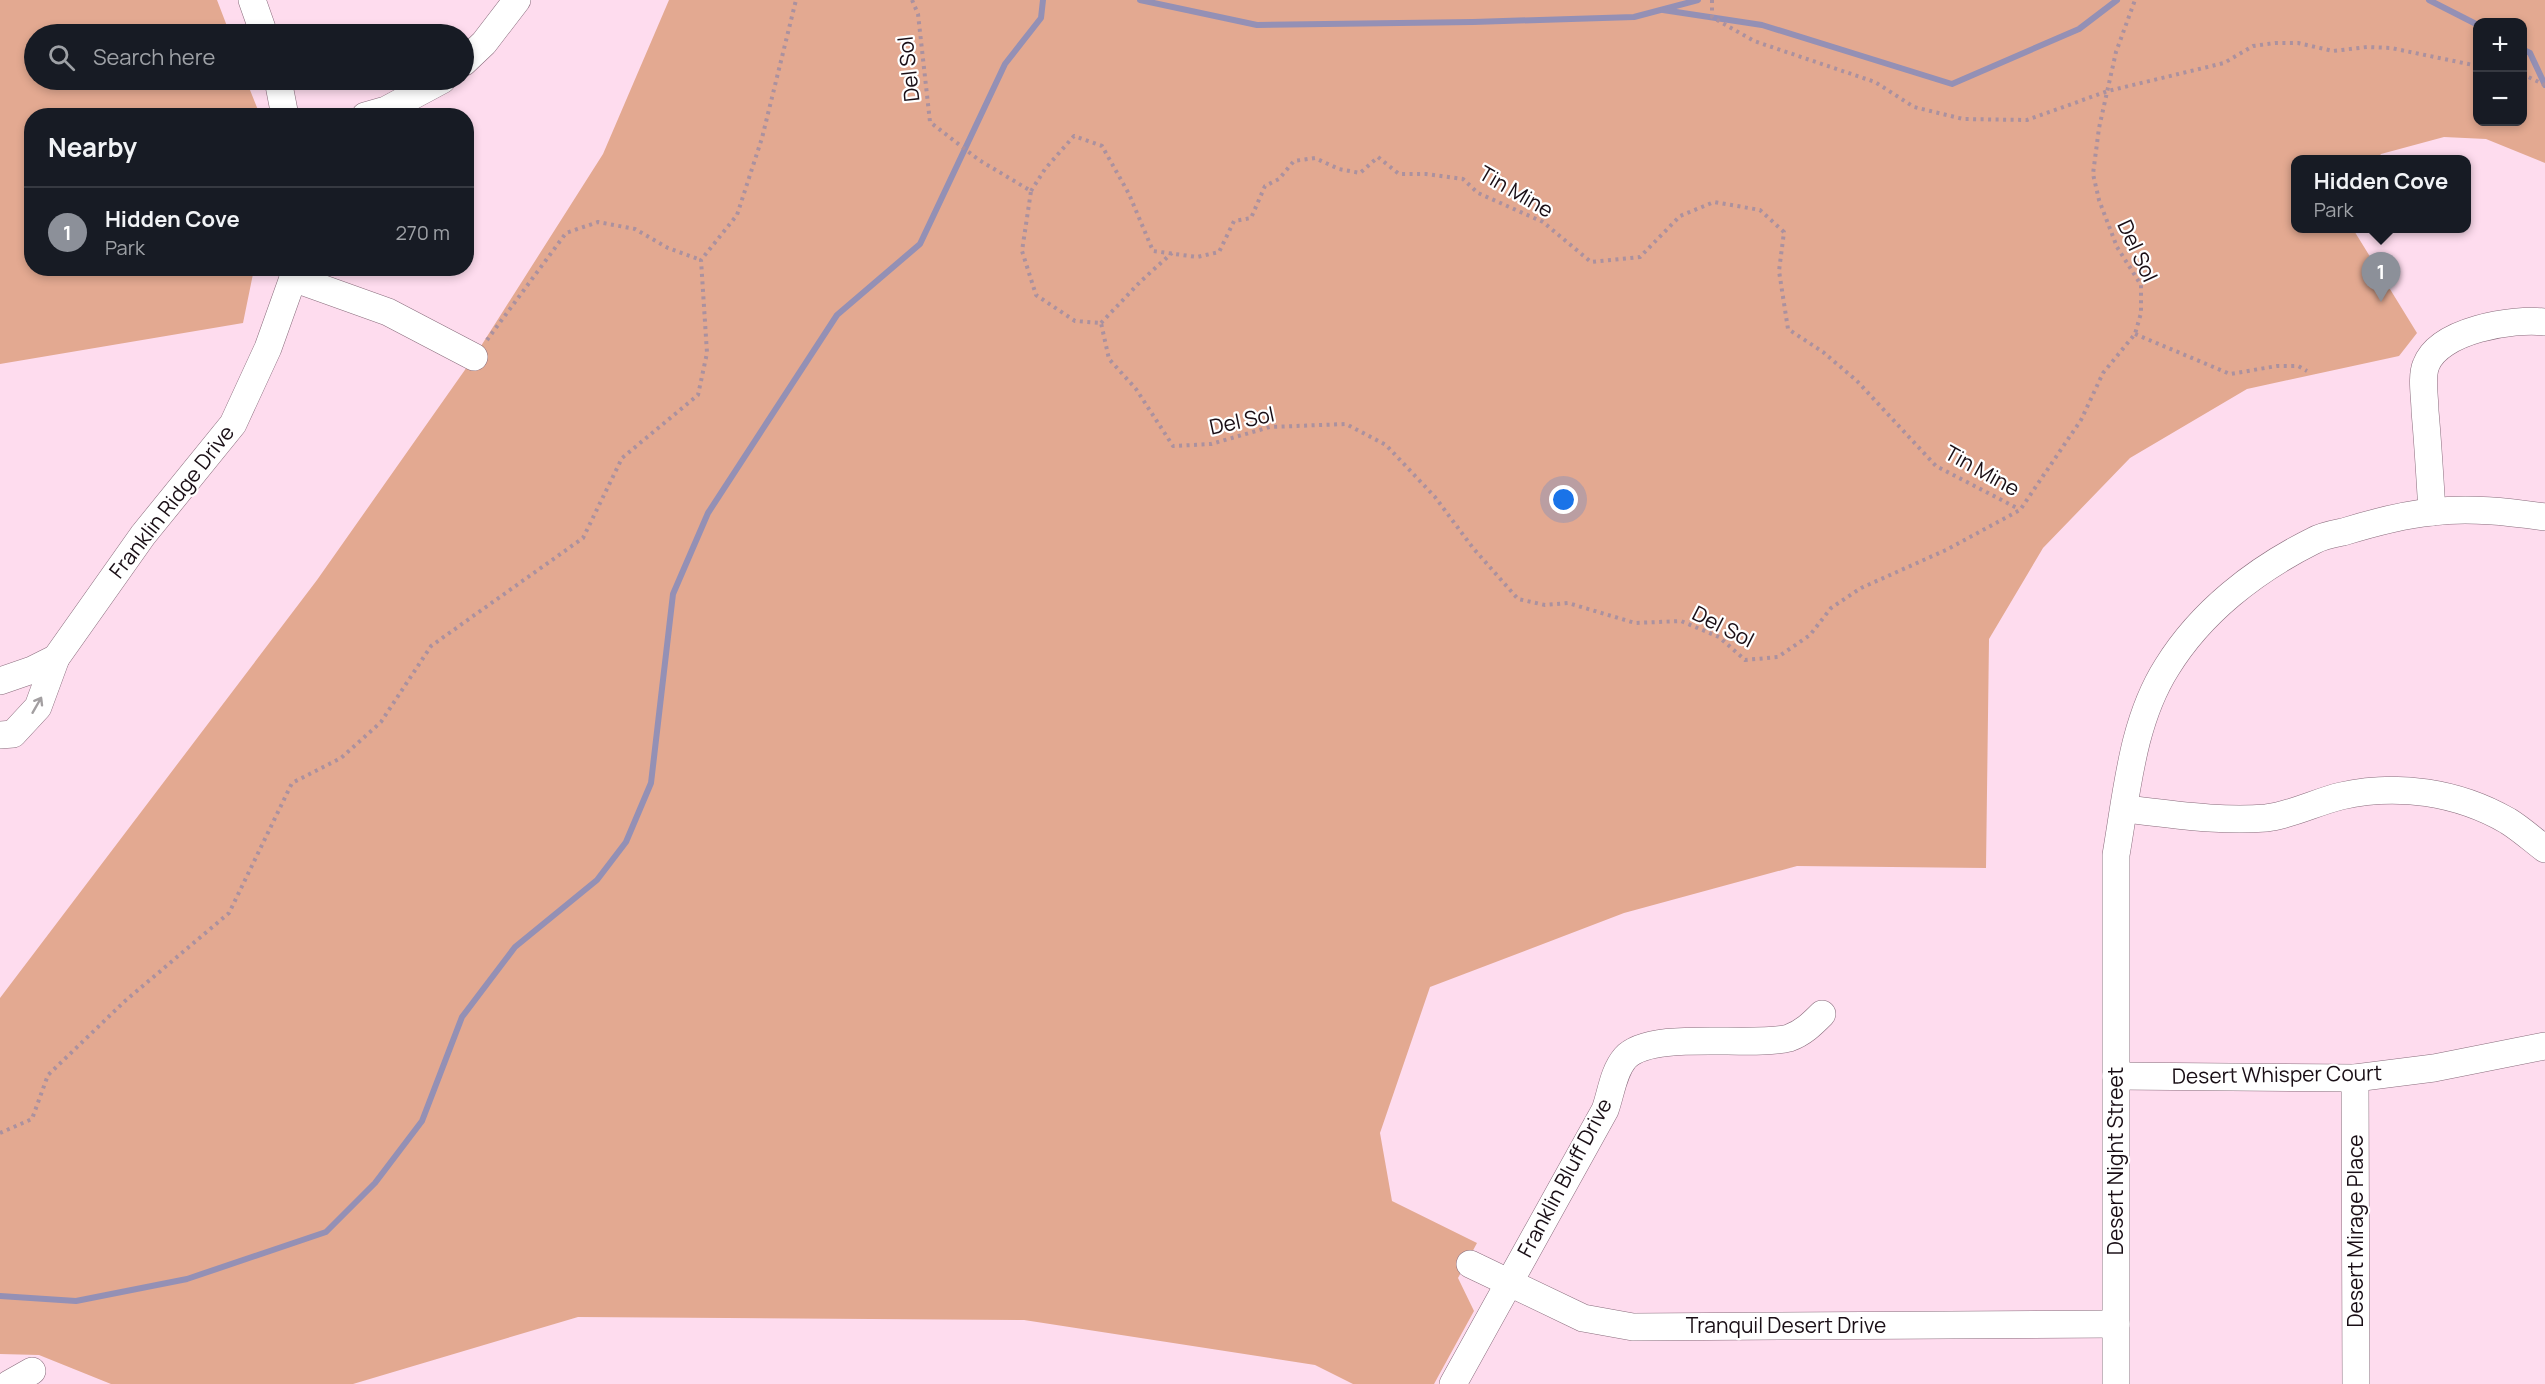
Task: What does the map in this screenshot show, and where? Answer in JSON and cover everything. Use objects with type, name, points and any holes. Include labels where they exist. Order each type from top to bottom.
[{"type":"street","points":[[252,0],[260,24]]},
{"type":"street","points":[[474,52],[517,0]]},
{"type":"street","points":[[280,90],[283,108]]},
{"type":"street","points":[[390,108],[423,90]]},
{"type":"street","name":"Franklin Ridge Drive","points":[[0,735],[13,734],[38,707],[56,658],[143,535],[233,424],[268,348],[292,276]]},
{"type":"street","points":[[300,276],[388,312],[474,357]]},
{"type":"street","points":[[2432,512],[2424,392],[2425,365],[2436,351],[2452,340],[2477,329],[2527,319],[2545,322]]},
{"type":"street","name":"Desert Night Street","points":[[2116,1384],[2116,855],[2130,771],[2144,716],[2166,668],[2205,616],[2254,577],[2314,540],[2377,522],[2432,512],[2515,513],[2545,517]]},
{"type":"street","name":"Franklin Ridge Drive","points":[[0,681],[32,670],[56,658]]},
{"type":"street","points":[[2125,808],[2229,820],[2269,818],[2340,796],[2374,791],[2420,791],[2463,801],[2508,821],[2545,849]]},
{"type":"street","name":"Franklin Bluff Drive","points":[[1453,1384],[1605,1110],[1624,1059],[1636,1051],[1686,1041],[1786,1038],[1809,1028],[1822,1014]]},
{"type":"street","name":"Desert Whisper Court","points":[[2116,1076],[2355,1078],[2434,1068],[2545,1046]]},
{"type":"street","name":"Desert Mirage Place","points":[[2355,1078],[2356,1384]]},
{"type":"street","name":"Tranquil Desert Drive","points":[[1470,1264],[1582,1318],[1633,1327],[2116,1324]]},
{"type":"path","points":[[0,1133],[32,1119],[48,1075],[125,1001],[229,913],[292,783],[341,758],[381,722],[431,646],[583,538],[622,458],[698,395],[707,353],[701,260],[737,215],[762,138],[796,0]]},
{"type":"path","name":"Del Sol","points":[[912,0],[918,14],[930,122],[979,160],[1031,191]]},
{"type":"path","points":[[1712,0],[1712,17],[1754,41],[1837,67],[1875,82],[1914,107],[1963,119],[2027,120],[2108,90],[2224,63],[2253,46],[2276,43],[2298,43],[2333,51],[2367,47],[2391,48],[2473,65]]},
{"type":"path","name":"Del Sol","points":[[1101,323],[1109,358],[1136,389],[1173,446],[1211,444],[1270,428],[1346,424],[1386,445],[1435,497],[1473,548],[1518,599],[1545,605],[1568,603],[1635,623],[1681,621],[1719,637],[1745,660],[1778,657],[1810,635],[1831,608],[1861,588],[1946,550],[2020,510],[2080,420],[2103,373],[2135,334],[2141,313],[2141,285],[2117,247],[2099,200],[2094,174],[2099,128],[2124,26],[2134,0]]},
{"type":"path","points":[[2527,76],[2545,85]]},
{"type":"path","name":"Tin Mine","points":[[1031,191],[1045,169],[1074,136],[1102,146],[1129,194],[1153,251],[1197,257],[1219,252],[1234,221],[1251,218],[1265,186],[1279,179],[1294,161],[1315,158],[1339,169],[1360,173],[1378,157],[1399,174],[1425,174],[1463,179],[1478,193],[1543,222],[1591,262],[1640,257],[1680,216],[1714,202],[1760,210],[1784,232],[1779,271],[1788,329],[1823,352],[1857,381],[1936,466],[2020,510]]},
{"type":"path","points":[[1031,191],[1022,251],[1036,295],[1075,321],[1101,323],[1141,281],[1172,254]]},
{"type":"path","points":[[474,357],[566,234],[598,222],[635,229],[668,248],[701,260]]},
{"type":"path","points":[[2135,334],[2230,374],[2277,366],[2298,366],[2307,371]]},
{"type":"shaded area","points":[[0,0],[217,0],[226,24],[24,24],[24,90],[250,90],[257,108],[24,108],[24,276],[253,276],[243,323],[0,364]]},
{"type":"shaded area","points":[[669,0],[2545,0],[2545,163],[2486,139],[2444,137],[2380,155],[2291,155],[2291,233],[2355,233],[2417,333],[2399,356],[2247,389],[2130,458],[2043,548],[1989,639],[1986,868],[1797,866],[1624,913],[1430,987],[1380,1133],[1392,1201],[1477,1243],[1458,1278],[1474,1311],[1434,1384],[1353,1384],[1315,1365],[1024,1320],[578,1317],[353,1384],[111,1384],[39,1355],[0,1354],[0,998],[317,580],[474,357],[603,154]]},
{"type":"waterway","points":[[0,1296],[76,1301],[187,1279],[326,1232],[375,1183],[422,1121],[462,1017],[515,947],[597,880],[626,842],[651,783],[673,594],[708,513],[837,315],[920,244],[1005,64],[1041,18],[1043,0]]},
{"type":"waterway","points":[[1140,0],[1257,25],[1634,17],[1698,0]]},
{"type":"waterway","points":[[1663,10],[1762,25],[1952,84],[2079,29],[2117,0]]},
{"type":"waterway","points":[[2429,0],[2473,22]]},
{"type":"waterway","points":[[2527,52],[2530,53],[2545,85]]},
{"type":"place","name":"Hidden Cove","points":[[2381,302]]}]
